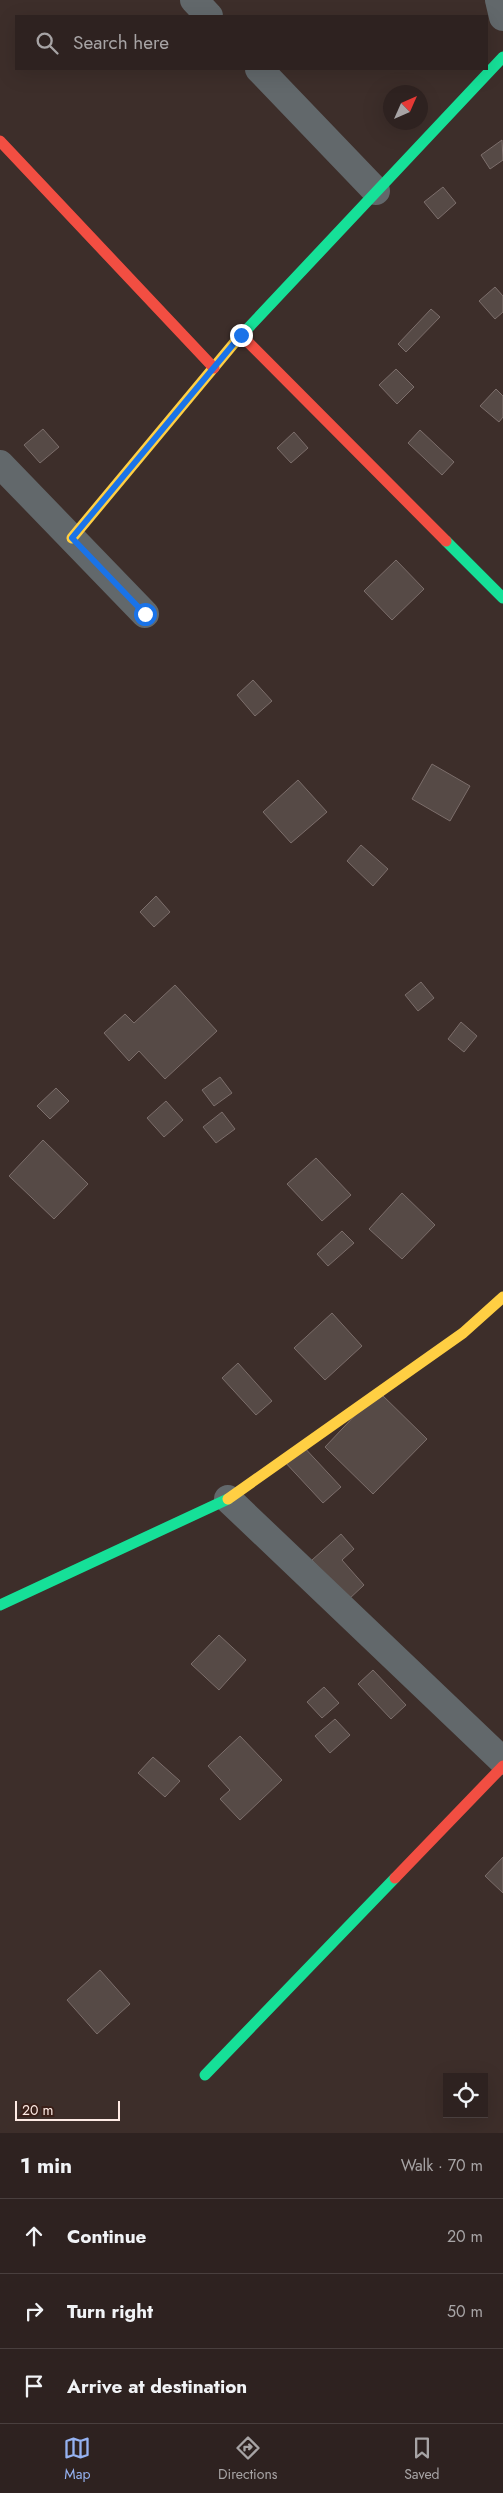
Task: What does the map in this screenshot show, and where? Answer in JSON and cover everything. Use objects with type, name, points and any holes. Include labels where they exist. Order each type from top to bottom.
[{"type":"street","points":[[194,0],[208,15]]},
{"type":"street","points":[[500,0],[503,17]]},
{"type":"street","points":[[72,538],[241,335],[503,57]]},
{"type":"street","points":[[261,70],[376,191]]},
{"type":"street","points":[[0,141],[214,368]]},
{"type":"street","points":[[241,335],[503,598]]},
{"type":"street","points":[[0,464],[145,614]]},
{"type":"street","points":[[0,1605],[228,1499],[463,1332],[503,1297]]},
{"type":"street","points":[[228,1499],[503,1761]]},
{"type":"street","points":[[204,2075],[503,1766]]},
{"type":"building","points":[[502,140],[503,160],[490,169],[481,155]]},
{"type":"building","points":[[443,187],[456,203],[438,219],[424,202]]},
{"type":"building","points":[[495,287],[503,296],[503,312],[495,319],[479,301]]},
{"type":"building","points":[[431,309],[440,317],[406,352],[398,344]]},
{"type":"building","points":[[396,369],[414,387],[397,404],[379,385]]},
{"type":"building","points":[[496,389],[503,396],[503,417],[499,422],[480,406]]},
{"type":"building","points":[[43,429],[59,447],[40,463],[24,445]]},
{"type":"building","points":[[420,430],[454,462],[442,475],[408,443]]},
{"type":"building","points":[[294,432],[308,448],[291,463],[277,448]]},
{"type":"building","points":[[396,560],[424,589],[392,620],[364,591]]},
{"type":"building","points":[[253,680],[272,701],[255,716],[237,695]]},
{"type":"building","points":[[432,764],[470,786],[450,821],[412,799]]},
{"type":"building","points":[[298,780],[327,812],[291,843],[263,812]]},
{"type":"building","points":[[361,845],[388,869],[373,886],[347,861]]},
{"type":"building","points":[[156,896],[170,912],[154,927],[140,912]]},
{"type":"building","points":[[421,982],[434,998],[418,1011],[405,995]]},
{"type":"building","points":[[175,985],[217,1031],[165,1079],[139,1051],[129,1061],[104,1033],[125,1014],[134,1023]]},
{"type":"building","points":[[461,1022],[477,1036],[464,1052],[448,1039]]},
{"type":"building","points":[[220,1077],[232,1093],[214,1106],[202,1090]]},
{"type":"building","points":[[56,1088],[69,1101],[50,1119],[37,1106]]},
{"type":"building","points":[[166,1101],[183,1120],[164,1137],[147,1118]]},
{"type":"building","points":[[222,1112],[235,1129],[216,1143],[203,1127]]},
{"type":"building","points":[[43,1140],[88,1184],[54,1219],[9,1176]]},
{"type":"building","points":[[316,1158],[351,1195],[322,1221],[287,1184]]},
{"type":"building","points":[[402,1193],[435,1225],[402,1259],[369,1229]]},
{"type":"building","points":[[342,1231],[354,1243],[328,1266],[317,1254]]},
{"type":"building","points":[[332,1313],[362,1346],[325,1380],[294,1348]]},
{"type":"building","points":[[238,1363],[272,1401],[256,1415],[222,1378]]},
{"type":"building","points":[[378,1391],[427,1439],[373,1494],[325,1447]]},
{"type":"building","points":[[301,1444],[341,1487],[323,1503],[283,1460]]},
{"type":"building","points":[[341,1534],[354,1549],[342,1560],[364,1585],[348,1600],[312,1560]]},
{"type":"building","points":[[219,1635],[246,1660],[219,1690],[191,1664]]},
{"type":"building","points":[[373,1670],[406,1705],[391,1719],[358,1684]]},
{"type":"building","points":[[324,1687],[339,1703],[322,1718],[307,1702]]},
{"type":"building","points":[[335,1719],[350,1735],[330,1753],[315,1736]]},
{"type":"building","points":[[240,1736],[282,1780],[240,1820],[220,1799],[230,1790],[208,1766]]},
{"type":"building","points":[[153,1757],[180,1781],[165,1797],[138,1773]]},
{"type":"building","points":[[503,1857],[503,1893],[485,1876]]},
{"type":"building","points":[[100,1970],[130,2004],[97,2034],[67,2000]]},
{"type":"traffic: fast","points":[[235,342],[503,57]]},
{"type":"traffic: fast","points":[[446,541],[503,598]]},
{"type":"traffic: fast","points":[[0,1605],[228,1499]]},
{"type":"traffic: fast","points":[[205,2075],[395,1878]]},
{"type":"traffic: slow","points":[[72,538],[235,342]]},
{"type":"traffic: slow","points":[[228,1499],[463,1333],[503,1297]]},
{"type":"traffic: jam","points":[[0,141],[214,368]]},
{"type":"traffic: jam","points":[[241,335],[446,541]]},
{"type":"traffic: jam","points":[[395,1878],[503,1766]]},
{"type":"route","points":[[145,614],[72,538],[241,335]]}]
